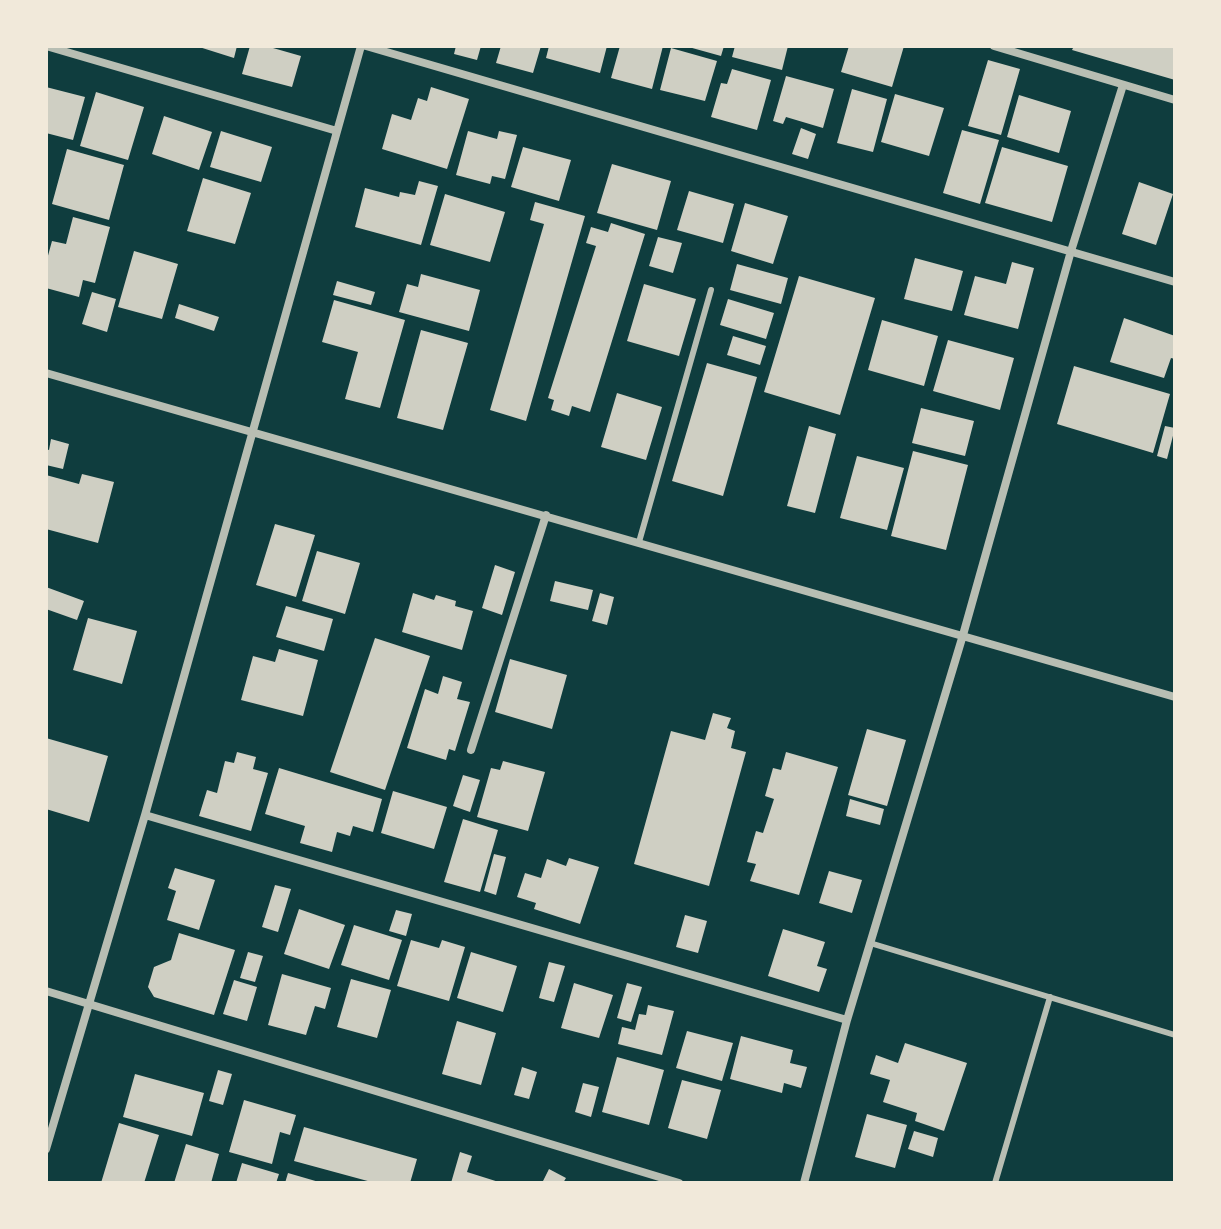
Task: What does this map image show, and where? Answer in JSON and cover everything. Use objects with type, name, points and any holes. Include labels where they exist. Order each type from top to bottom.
[{"type":"street","points":[[46,46],[337,131]]},
{"type":"street","points":[[46,1149],[145,815],[337,131],[364,46],[1175,282]]},
{"type":"street","points":[[994,46],[1175,100]]},
{"type":"street","points":[[804,1183],[847,1020],[963,635],[1071,251],[1123,85]]},
{"type":"street","points":[[46,373],[1175,697]]},
{"type":"street","points":[[471,750],[546,515]]},
{"type":"street","points":[[145,815],[847,1020]]},
{"type":"street","points":[[46,991],[679,1183]]},
{"type":"lane","points":[[639,542],[711,290]]},
{"type":"lane","points":[[870,943],[1175,1035]]},
{"type":"lane","points":[[995,1183],[1050,997]]},
{"type":"building","points":[[196,46],[237,46],[234,58]]},
{"type":"building","points":[[250,46],[266,46],[301,56],[292,87],[242,74]]},
{"type":"building","points":[[456,46],[481,46],[477,60],[454,54]]},
{"type":"building","points":[[501,46],[541,46],[533,73],[496,63]]},
{"type":"building","points":[[549,46],[607,46],[600,73],[546,58]]},
{"type":"building","points":[[620,46],[663,46],[652,89],[611,78]]},
{"type":"building","points":[[685,46],[724,46],[721,56]]},
{"type":"building","points":[[735,46],[788,46],[782,70],[732,57]]},
{"type":"building","points":[[849,46],[904,46],[892,87],[841,72]]},
{"type":"building","points":[[1074,46],[1175,46],[1175,80],[1072,50]]},
{"type":"building","points":[[671,48],[717,61],[705,101],[660,90]]},
{"type":"building","points":[[988,60],[1020,69],[1001,135],[968,126]]},
{"type":"building","points":[[732,69],[771,80],[757,130],[711,117],[721,83],[727,84]]},
{"type":"building","points":[[786,76],[834,89],[823,128],[786,117],[783,124],[773,121]]},
{"type":"building","points":[[46,87],[85,97],[73,140],[46,133]]},
{"type":"building","points":[[431,87],[469,99],[447,169],[382,149],[392,114],[411,120],[418,98],[427,101]]},
{"type":"building","points":[[852,89],[887,99],[873,152],[837,143]]},
{"type":"building","points":[[96,92],[144,107],[128,160],[80,146]]},
{"type":"building","points":[[895,94],[944,108],[929,156],[881,142]]},
{"type":"building","points":[[1019,95],[1071,111],[1059,153],[1007,137]]},
{"type":"building","points":[[164,116],[212,132],[199,170],[152,154]]},
{"type":"building","points":[[801,128],[816,134],[808,159],[792,154]]},
{"type":"building","points":[[962,130],[999,140],[980,204],[943,193]]},
{"type":"building","points":[[221,131],[272,147],[261,182],[210,167]]},
{"type":"building","points":[[468,131],[497,139],[499,131],[517,135],[505,179],[492,176],[490,184],[456,175]]},
{"type":"building","points":[[523,147],[571,160],[559,201],[511,187]]},
{"type":"building","points":[[1002,147],[1068,166],[1052,222],[985,203]]},
{"type":"building","points":[[67,149],[124,165],[109,220],[52,204]]},
{"type":"building","points":[[612,164],[671,181],[657,230],[597,213]]},
{"type":"building","points":[[203,178],[251,193],[235,244],[187,231]]},
{"type":"building","points":[[419,181],[438,186],[421,245],[355,227],[365,188],[399,197],[400,192],[415,195]]},
{"type":"building","points":[[1139,182],[1173,194],[1156,245],[1122,234]]},
{"type":"building","points":[[689,191],[734,204],[723,243],[677,230]]},
{"type":"building","points":[[445,194],[505,212],[490,262],[430,245]]},
{"type":"building","points":[[535,202],[585,216],[526,421],[490,410],[544,224],[530,220]]},
{"type":"building","points":[[745,203],[788,216],[773,264],[731,251]]},
{"type":"building","points":[[73,217],[110,227],[95,283],[83,280],[79,297],[46,288],[46,263],[52,241],[66,244]]},
{"type":"building","points":[[611,223],[645,234],[590,412],[572,406],[569,416],[551,410],[554,400],[548,398],[596,246],[586,243],[591,227],[608,232]]},
{"type":"building","points":[[658,237],[682,243],[673,273],[649,266]]},
{"type":"building","points":[[134,251],[178,264],[162,319],[118,307]]},
{"type":"building","points":[[915,258],[963,271],[952,311],[904,299]]},
{"type":"building","points":[[1012,262],[1034,268],[1018,329],[964,315],[975,276],[1006,284]]},
{"type":"building","points":[[737,264],[788,278],[781,304],[730,290]]},
{"type":"building","points":[[421,274],[480,290],[469,331],[399,312],[407,284],[418,287]]},
{"type":"building","points":[[799,276],[875,298],[840,415],[764,392]]},
{"type":"building","points":[[337,281],[375,292],[371,305],[333,295]]},
{"type":"building","points":[[644,284],[696,299],[679,356],[627,341]]},
{"type":"building","points":[[92,292],[116,299],[107,332],[82,324]]},
{"type":"building","points":[[728,299],[774,313],[766,339],[720,325]]},
{"type":"building","points":[[334,300],[405,320],[380,408],[345,399],[358,352],[322,342]]},
{"type":"building","points":[[179,304],[219,317],[214,331],[175,318]]},
{"type":"building","points":[[1124,318],[1175,336],[1175,359],[1171,358],[1164,378],[1110,362]]},
{"type":"building","points":[[882,320],[938,336],[924,386],[868,370]]},
{"type":"building","points":[[421,330],[468,343],[443,430],[397,418]]},
{"type":"building","points":[[733,336],[766,346],[760,365],[727,355]]},
{"type":"building","points":[[948,340],[1014,358],[1000,410],[933,391]]},
{"type":"building","points":[[707,363],[757,377],[723,496],[672,481]]},
{"type":"building","points":[[1074,366],[1170,394],[1153,453],[1057,424]]},
{"type":"building","points":[[617,393],[662,407],[646,460],[601,447]]},
{"type":"building","points":[[921,408],[974,421],[965,456],[912,443]]},
{"type":"building","points":[[809,426],[836,434],[815,513],[787,506]]},
{"type":"building","points":[[1165,426],[1175,428],[1167,459],[1157,456]]},
{"type":"building","points":[[51,439],[69,444],[63,469],[46,465],[46,449],[49,450]]},
{"type":"building","points":[[913,451],[968,465],[946,550],[891,536]]},
{"type":"building","points":[[857,456],[904,468],[887,530],[840,518]]},
{"type":"building","points":[[82,474],[114,482],[98,543],[46,529],[46,475],[79,484]]},
{"type":"building","points":[[275,524],[315,535],[296,597],[256,585]]},
{"type":"building","points":[[317,551],[360,563],[345,614],[302,601]]},
{"type":"building","points":[[495,565],[515,572],[502,615],[482,608]]},
{"type":"building","points":[[555,581],[593,590],[588,610],[550,601]]},
{"type":"building","points":[[46,587],[84,601],[77,620],[46,609]]},
{"type":"building","points":[[413,593],[434,600],[436,595],[456,601],[455,606],[473,611],[462,650],[402,632]]},
{"type":"building","points":[[600,593],[614,597],[607,625],[592,621]]},
{"type":"building","points":[[286,606],[333,619],[324,651],[276,637]]},
{"type":"building","points":[[88,618],[137,631],[122,684],[73,670]]},
{"type":"building","points":[[375,638],[430,656],[385,790],[330,772]]},
{"type":"building","points":[[279,649],[318,660],[303,716],[241,700],[253,656],[275,662]]},
{"type":"building","points":[[510,659],[567,675],[552,729],[495,712]]},
{"type":"building","points":[[443,676],[462,682],[457,699],[470,702],[455,751],[449,749],[446,760],[407,748],[425,689],[438,694]]},
{"type":"building","points":[[713,713],[731,718],[727,728],[735,731],[731,748],[746,752],[709,886],[634,864],[671,731],[705,740]]},
{"type":"building","points":[[867,729],[906,740],[887,806],[848,795]]},
{"type":"building","points":[[46,738],[108,756],[89,822],[46,809]]},
{"type":"building","points":[[237,752],[256,757],[253,769],[268,773],[251,831],[199,816],[207,790],[217,793],[225,761],[234,763]]},
{"type":"building","points":[[786,752],[838,767],[799,895],[750,881],[756,864],[747,862],[756,831],[763,833],[774,799],[765,796],[773,768],[781,770]]},
{"type":"building","points":[[503,761],[545,772],[528,831],[477,817],[491,768],[500,770]]},
{"type":"building","points":[[279,768],[382,799],[373,832],[353,826],[350,836],[337,832],[332,852],[300,843],[305,826],[265,814]]},
{"type":"building","points":[[463,775],[480,780],[470,812],[453,806]]},
{"type":"building","points":[[393,791],[447,807],[434,849],[381,833]]},
{"type":"building","points":[[850,799],[884,809],[880,825],[846,816]]},
{"type":"building","points":[[463,819],[498,830],[480,892],[444,882]]},
{"type":"building","points":[[494,854],[506,857],[496,895],[484,891]]},
{"type":"building","points":[[569,858],[599,867],[580,924],[534,909],[536,903],[517,897],[525,873],[541,878],[547,859],[566,866]]},
{"type":"building","points":[[175,868],[215,880],[199,930],[167,920],[176,891],[168,888]]},
{"type":"building","points":[[829,871],[862,880],[852,913],[819,903]]},
{"type":"building","points":[[275,885],[291,889],[278,932],[262,927]]},
{"type":"building","points":[[299,909],[345,925],[329,969],[284,954]]},
{"type":"building","points":[[396,910],[412,914],[406,936],[389,931]]},
{"type":"building","points":[[685,915],[707,921],[698,953],[676,947]]},
{"type":"building","points":[[354,925],[402,940],[389,980],[341,965]]},
{"type":"building","points":[[783,929],[825,942],[817,966],[827,969],[819,992],[768,976]]},
{"type":"building","points":[[179,933],[235,950],[214,1015],[154,997],[148,987],[154,967],[171,960]]},
{"type":"building","points":[[411,940],[439,948],[442,940],[465,947],[449,1001],[397,986]]},
{"type":"building","points":[[248,952],[263,956],[255,982],[240,978]]},
{"type":"building","points":[[471,952],[517,966],[503,1012],[457,998]]},
{"type":"building","points":[[549,962],[565,966],[554,1002],[539,998]]},
{"type":"building","points":[[282,974],[331,988],[325,1009],[315,1006],[306,1035],[268,1025]]},
{"type":"building","points":[[351,979],[391,990],[377,1038],[337,1027]]},
{"type":"building","points":[[234,980],[257,987],[247,1021],[223,1014]]},
{"type":"building","points":[[574,983],[613,995],[599,1038],[561,1028]]},
{"type":"building","points":[[627,983],[642,987],[631,1022],[617,1018]]},
{"type":"building","points":[[648,1005],[674,1011],[662,1055],[618,1044],[622,1027],[635,1030],[639,1014],[646,1015]]},
{"type":"building","points":[[457,1021],[496,1033],[481,1085],[442,1074]]},
{"type":"building","points":[[687,1031],[733,1043],[722,1081],[676,1068]]},
{"type":"building","points":[[741,1036],[793,1050],[790,1063],[807,1067],[801,1088],[784,1083],[782,1093],[730,1079]]},
{"type":"building","points":[[905,1043],[967,1063],[944,1131],[915,1121],[917,1113],[883,1102],[890,1080],[870,1074],[876,1055],[898,1063]]},
{"type":"building","points":[[617,1057],[664,1070],[649,1125],[602,1112]]},
{"type":"building","points":[[522,1067],[537,1072],[529,1099],[514,1095]]},
{"type":"building","points":[[218,1070],[232,1074],[223,1105],[209,1101]]},
{"type":"building","points":[[135,1074],[204,1093],[192,1136],[123,1117]]},
{"type":"building","points":[[682,1080],[721,1090],[707,1139],[668,1128]]},
{"type":"building","points":[[583,1083],[599,1087],[591,1117],[575,1112]]},
{"type":"building","points":[[244,1100],[296,1115],[290,1135],[280,1132],[272,1164],[229,1152]]},
{"type":"building","points":[[867,1114],[907,1125],[895,1168],[855,1157]]},
{"type":"building","points":[[119,1123],[159,1135],[144,1183],[101,1183]]},
{"type":"building","points":[[304,1127],[417,1159],[410,1183],[375,1183],[294,1161]]},
{"type":"building","points":[[914,1131],[938,1138],[933,1157],[908,1149]]},
{"type":"building","points":[[186,1144],[219,1154],[211,1183],[174,1183]]},
{"type":"building","points":[[460,1152],[472,1156],[467,1172],[502,1183],[451,1183]]},
{"type":"building","points":[[242,1163],[279,1174],[276,1183],[236,1183]]},
{"type":"building","points":[[549,1169],[566,1178],[563,1183],[542,1183]]},
{"type":"building","points":[[288,1173],[319,1182],[319,1183],[285,1183]]}]
